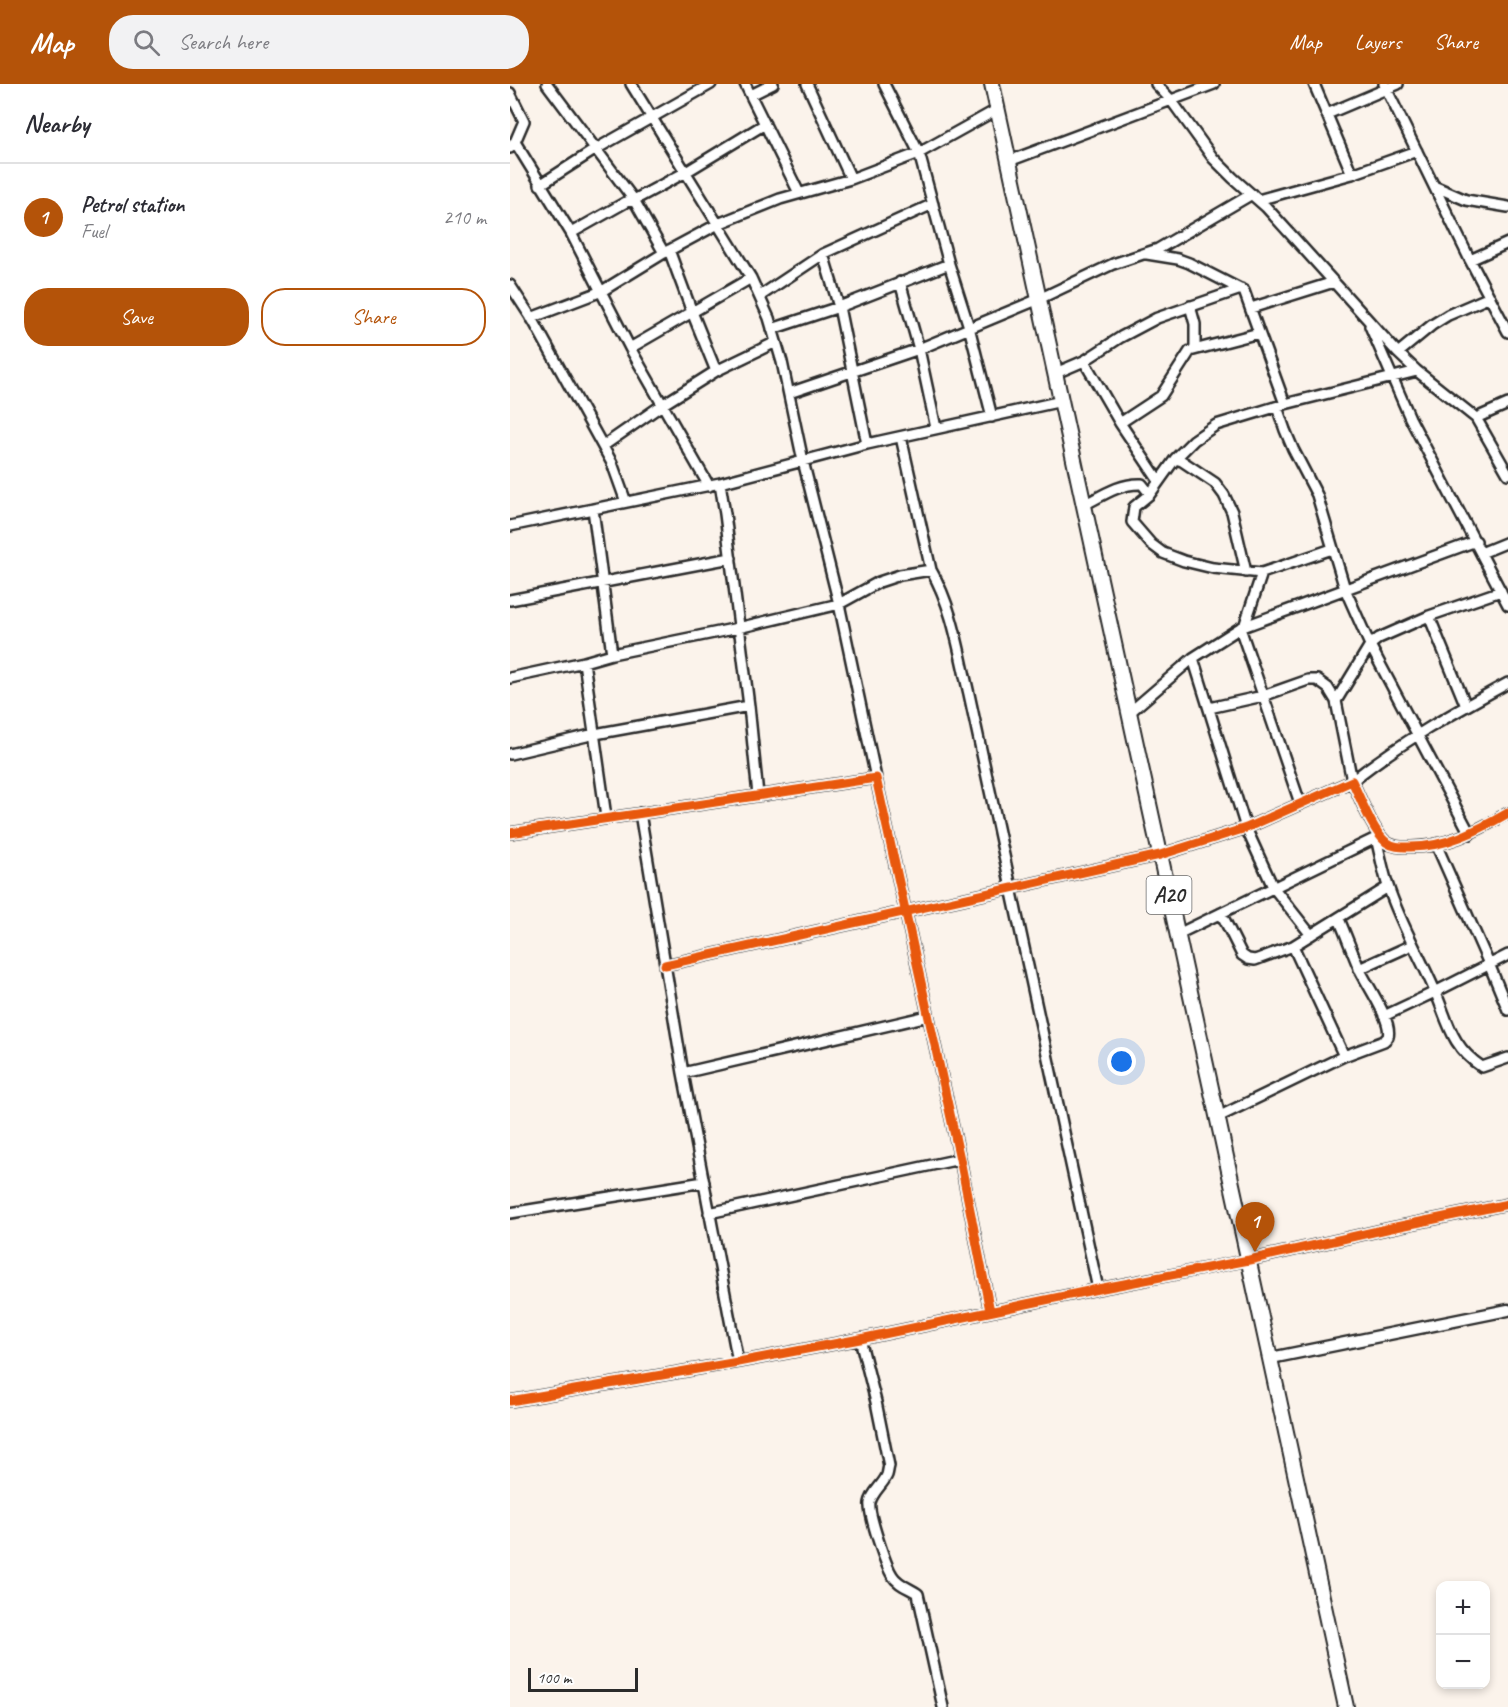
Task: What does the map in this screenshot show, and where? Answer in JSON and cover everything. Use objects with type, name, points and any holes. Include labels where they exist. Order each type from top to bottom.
[{"type":"main road","name":"A20","points":[[992,84],[1271,1358],[1342,1706]]},
{"type":"street","points":[[547,84],[634,200],[667,251],[716,371]]},
{"type":"street","points":[[631,84],[751,278],[760,296],[776,342],[789,393],[802,461],[839,604],[904,913],[960,1159],[990,1311]]},
{"type":"street","points":[[540,185],[596,149],[711,84]]},
{"type":"street","points":[[745,84],[799,193]]},
{"type":"street","points":[[751,95],[773,84]]},
{"type":"street","points":[[807,84],[851,179]]},
{"type":"street","points":[[884,84],[919,153],[949,264],[969,327],[992,417]]},
{"type":"street","points":[[1156,84],[1171,100],[1213,158],[1255,197],[1398,353],[1476,418],[1508,474]]},
{"type":"street","points":[[1009,161],[1214,84]]},
{"type":"street","points":[[1314,84],[1352,174]]},
{"type":"street","points":[[1327,114],[1385,87],[1398,84]]},
{"type":"street","points":[[1385,87],[1508,332]]},
{"type":"street","points":[[510,93],[524,121],[512,145],[571,232],[630,348],[709,486]]},
{"type":"street","points":[[531,318],[602,291],[667,251],[718,224],[799,193],[851,179],[919,153],[998,109]]},
{"type":"street","points":[[571,232],[686,172],[765,124]]},
{"type":"street","points":[[789,393],[919,349],[1038,299],[1113,264],[1147,254],[1255,197],[1352,174],[1417,151]]},
{"type":"street","points":[[1434,186],[1466,200],[1508,207]]},
{"type":"street","points":[[760,296],[823,254],[933,204]]},
{"type":"street","points":[[1470,260],[1508,243]]},
{"type":"street","points":[[823,254],[838,307],[867,444]]},
{"type":"street","points":[[1147,254],[1189,263],[1244,291],[1281,406],[1284,430],[1317,495],[1345,589],[1370,645],[1470,834]]},
{"type":"street","points":[[772,329],[838,307],[949,264]]},
{"type":"street","points":[[630,348],[751,278]]},
{"type":"street","points":[[900,282],[919,349],[936,428]]},
{"type":"street","points":[[1251,308],[1334,282]]},
{"type":"street","points":[[510,285],[603,446],[612,463],[626,502]]},
{"type":"street","points":[[1056,373],[1084,361],[1157,318],[1241,289]]},
{"type":"street","points":[[1398,353],[1448,315],[1490,297]]},
{"type":"street","points":[[1190,306],[1195,324],[1195,349]]},
{"type":"street","points":[[1366,318],[1410,418],[1508,605]]},
{"type":"street","points":[[1120,423],[1161,396],[1190,351],[1259,333]]},
{"type":"street","points":[[603,446],[716,371],[776,342]]},
{"type":"street","points":[[1084,361],[1120,423],[1159,481]]},
{"type":"street","points":[[1332,549],[1262,573],[1213,568],[1163,553],[1135,527],[1131,519],[1134,507],[1150,494],[1175,459],[1194,440],[1211,428],[1281,406],[1417,371]]},
{"type":"street","points":[[510,526],[709,486],[867,444],[1062,401]]},
{"type":"street","points":[[1476,418],[1508,404]]},
{"type":"street","points":[[901,437],[931,570],[941,586],[949,610],[969,694],[1098,1288]]},
{"type":"street","points":[[1175,459],[1182,461],[1215,483],[1224,495],[1232,512],[1246,572]]},
{"type":"street","points":[[720,483],[731,558],[758,795]]},
{"type":"street","points":[[1084,505],[1119,486],[1142,484],[1150,494]]},
{"type":"street","points":[[593,509],[612,654]]},
{"type":"street","points":[[1129,713],[1192,658],[1242,628],[1476,542]]},
{"type":"street","points":[[1481,553],[1508,542]]},
{"type":"street","points":[[510,600],[731,558]]},
{"type":"street","points":[[510,678],[839,604],[879,582],[900,575],[931,570]]},
{"type":"street","points":[[1262,573],[1242,628],[1300,803]]},
{"type":"street","points":[[1336,701],[1370,645],[1379,638],[1429,616],[1501,591]]},
{"type":"street","points":[[1429,616],[1466,706]]},
{"type":"street","points":[[1192,658],[1246,828],[1273,887],[1311,934]]},
{"type":"street","points":[[584,662],[606,817]]},
{"type":"street","points":[[1209,708],[1263,696],[1308,680],[1317,680],[1328,688],[1336,701],[1352,782],[1378,837],[1388,887],[1435,992],[1446,1023],[1457,1045],[1472,1061],[1482,1067],[1508,1058]]},
{"type":"street","points":[[665,965],[1125,864],[1246,828],[1352,782],[1370,767],[1418,736],[1508,683]]},
{"type":"street","points":[[510,754],[595,734],[749,706]]},
{"type":"street","points":[[510,832],[876,778]]},
{"type":"street","points":[[640,813],[683,1073],[738,1362]]},
{"type":"street","points":[[1378,837],[1396,847],[1420,847],[1470,834],[1508,813]]},
{"type":"street","points":[[1178,934],[1378,837]]},
{"type":"street","points":[[1436,844],[1507,1008]]},
{"type":"street","points":[[1221,912],[1242,955],[1256,960],[1293,946],[1388,887]]},
{"type":"street","points":[[1218,1117],[1344,1056],[1384,1041],[1388,1037],[1389,1030],[1384,1016],[1359,969],[1339,919]]},
{"type":"street","points":[[1359,969],[1412,945]]},
{"type":"street","points":[[1293,946],[1344,1056]]},
{"type":"street","points":[[1384,1016],[1508,955]]},
{"type":"street","points":[[683,1073],[928,1016]]},
{"type":"street","points":[[709,1213],[960,1159]]},
{"type":"street","points":[[510,1214],[704,1182]]},
{"type":"street","points":[[510,1401],[860,1339],[1098,1288],[1249,1260],[1508,1204]]},
{"type":"street","points":[[1271,1358],[1508,1310]]},
{"type":"street","points":[[860,1339],[889,1466],[887,1475],[873,1495],[870,1515],[892,1575],[899,1583],[918,1594],[943,1707]]},
{"type":"cycle path","points":[[510,833],[876,778],[960,1159],[990,1311]]},
{"type":"cycle path","points":[[665,965],[1160,855],[1246,828],[1352,781],[1376,830],[1391,845],[1405,847],[1434,845],[1472,832],[1508,813]]},
{"type":"cycle path","points":[[510,1401],[860,1339],[1249,1260],[1508,1204]]},
{"type":"place","name":"Petrol station","points":[[1255,1252]]}]
